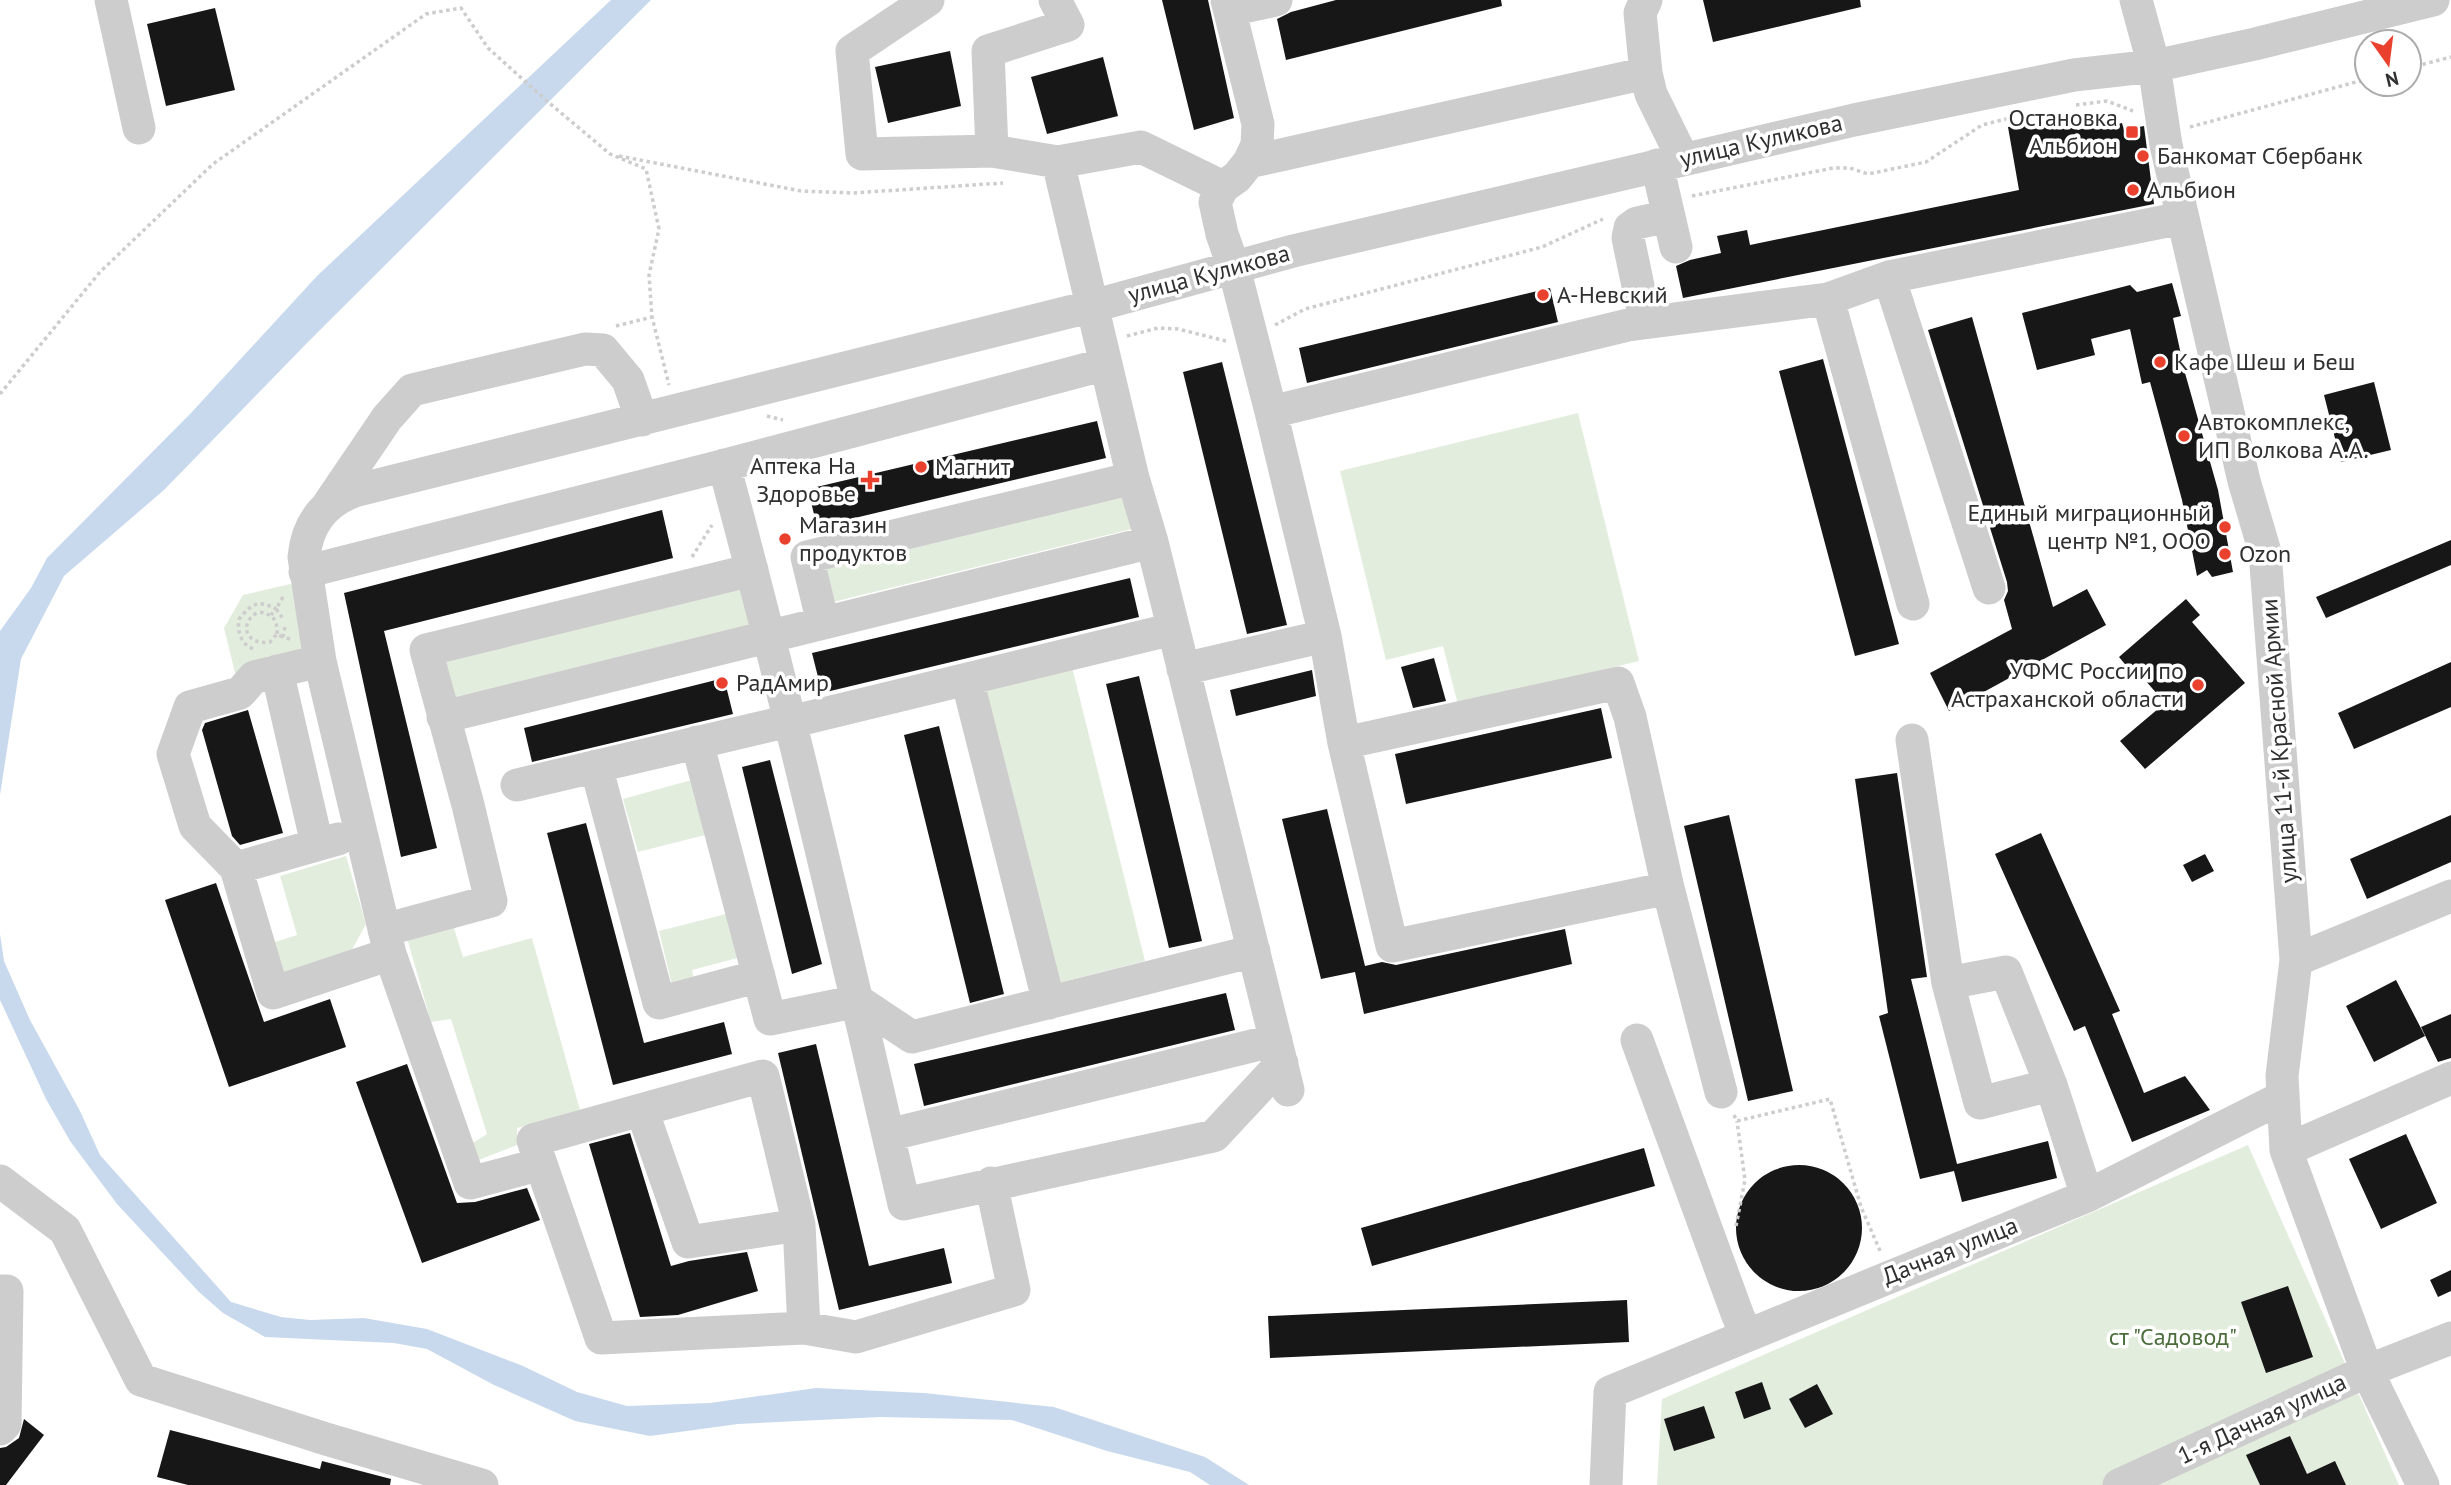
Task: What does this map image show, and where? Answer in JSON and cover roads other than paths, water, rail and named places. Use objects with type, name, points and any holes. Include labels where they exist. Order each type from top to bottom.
[{"type":"street","points":[[111,0],[139,128]]},
{"type":"street","points":[[928,0],[852,51],[862,154],[992,150],[1058,162],[1141,147],[1223,187]]},
{"type":"street","points":[[992,150],[988,51],[1068,25],[1055,0]]},
{"type":"street","points":[[1276,0],[1229,5],[1258,124],[1257,145],[1250,163],[1223,187],[1215,202],[1252,337],[1325,636],[1343,743],[1392,946],[1668,888]]},
{"type":"street","points":[[1642,305],[1628,238],[1630,228],[1637,223],[1670,221],[1670,162],[1646,72],[1640,13],[1646,0]]},
{"type":"street","name":"улица 11-й Красной Армии","points":[[2136,0],[2154,66],[2182,218],[2222,377],[2244,481],[2265,552],[2296,960],[2282,1076],[2286,1150],[2367,1371],[2423,1485]]},
{"type":"street","name":"улица Куликова","points":[[328,505],[354,491],[1093,306],[1307,247],[1670,162],[2074,75],[2154,66],[2433,0]]},
{"type":"street","points":[[1250,163],[1646,72]]},
{"type":"street","points":[[1058,162],[1133,478],[1152,542],[1282,1064]]},
{"type":"street","points":[[1271,412],[1628,325],[1828,299],[1889,277],[2182,218]]},
{"type":"street","points":[[1889,277],[1989,587]]},
{"type":"street","points":[[1828,299],[1913,604]]},
{"type":"street","points":[[541,1164],[470,1183],[387,942],[361,833],[307,651],[296,582],[305,541],[318,516],[387,418],[412,390],[585,349],[603,349],[628,380],[642,419]]},
{"type":"street","points":[[296,582],[728,480],[1103,354]]},
{"type":"street","points":[[823,623],[807,557],[1133,478]]},
{"type":"street","points":[[728,480],[858,1001],[904,1204],[1214,1136],[1282,1064]]},
{"type":"street","points":[[443,717],[1152,542]]},
{"type":"street","points":[[307,651],[272,656],[240,694],[190,707],[173,754],[195,827],[236,868],[272,993],[387,942],[491,901],[426,650],[752,570]]},
{"type":"street","points":[[517,785],[1173,629]]},
{"type":"street","points":[[1184,669],[1325,636]]},
{"type":"street","points":[[272,656],[317,844]]},
{"type":"street","points":[[967,679],[1049,1003]]},
{"type":"street","points":[[1343,743],[1618,683],[1630,718],[1668,888],[1721,1092]]},
{"type":"street","points":[[1912,740],[1948,984],[1980,1103],[2052,1085]]},
{"type":"street","points":[[697,742],[770,1018],[858,1001],[912,1037],[1254,951]]},
{"type":"street","points":[[596,766],[659,1003],[758,976]]},
{"type":"street","points":[[236,868],[361,833]]},
{"type":"street","points":[[2296,960],[2451,897]]},
{"type":"street","points":[[1948,984],[2006,972],[2052,1085],[2087,1196]]},
{"type":"street","points":[[1637,1040],[1747,1335]]},
{"type":"street","points":[[888,1135],[1282,1064]]},
{"type":"street","points":[[804,1328],[799,1224],[764,1076],[533,1140],[601,1338],[804,1328],[856,1337],[1014,1290],[991,1183]]},
{"type":"street","points":[[2286,1150],[2451,1078]]},
{"type":"street","name":"Дачная улица","points":[[1606,1485],[1610,1392],[2087,1196],[2283,1097]]},
{"type":"street","points":[[642,1110],[688,1242],[799,1224]]},
{"type":"street","points":[[0,1181],[65,1230],[141,1380],[482,1485]]},
{"type":"street","points":[[0,1291],[7,1291],[5,1424],[0,1429]]},
{"type":"street","points":[[2367,1371],[2451,1338]]},
{"type":"street","name":"1-я Дачная улица","points":[[2119,1485],[2367,1371]]},
{"type":"water","points":[[611,0],[651,0],[306,344],[164,490],[64,576],[21,659],[0,795],[0,631],[31,588],[47,558],[191,413],[317,276]]},
{"type":"water","points":[[0,934],[4,961],[30,1020],[80,1111],[100,1155],[231,1302],[281,1317],[310,1320],[364,1318],[427,1329],[523,1366],[577,1392],[627,1406],[710,1403],[816,1388],[924,1393],[1054,1407],[1205,1457],[1249,1485],[1210,1485],[1190,1472],[1107,1451],[1012,1420],[881,1417],[738,1424],[650,1436],[575,1421],[494,1385],[427,1349],[394,1343],[265,1337],[223,1313],[199,1292],[117,1204],[70,1141],[46,1099],[0,1000]]},
{"type":"place","name":"Остановка Альбион","points":[[2132,132]]},
{"type":"place","name":"Банкомат Сбербанк","points":[[2143,156]]},
{"type":"place","name":"Альбион","points":[[2133,190]]},
{"type":"place","name":"А-Невский","points":[[1543,295]]},
{"type":"place","name":"Кафе Шеш и Беш","points":[[2160,362]]},
{"type":"place","name":"Автокомплекс, ИП Волкова А.А.","points":[[2184,436]]},
{"type":"place","name":"Магнит","points":[[921,467]]},
{"type":"place","name":"Аптека На Здоровье","points":[[870,480]]},
{"type":"place","name":"Единый миграционный центр №1, ООО","points":[[2225,527]]},
{"type":"place","name":"Магазин продуктов","points":[[785,539]]},
{"type":"place","name":"Ozon","points":[[2225,554]]},
{"type":"place","name":"РадАмир","points":[[722,683]]},
{"type":"place","name":"УФМС России по Астраханской области","points":[[2198,685]]},
{"type":"park label","name":"ст \"Садовод\"","points":[[2173,1337]]}]
